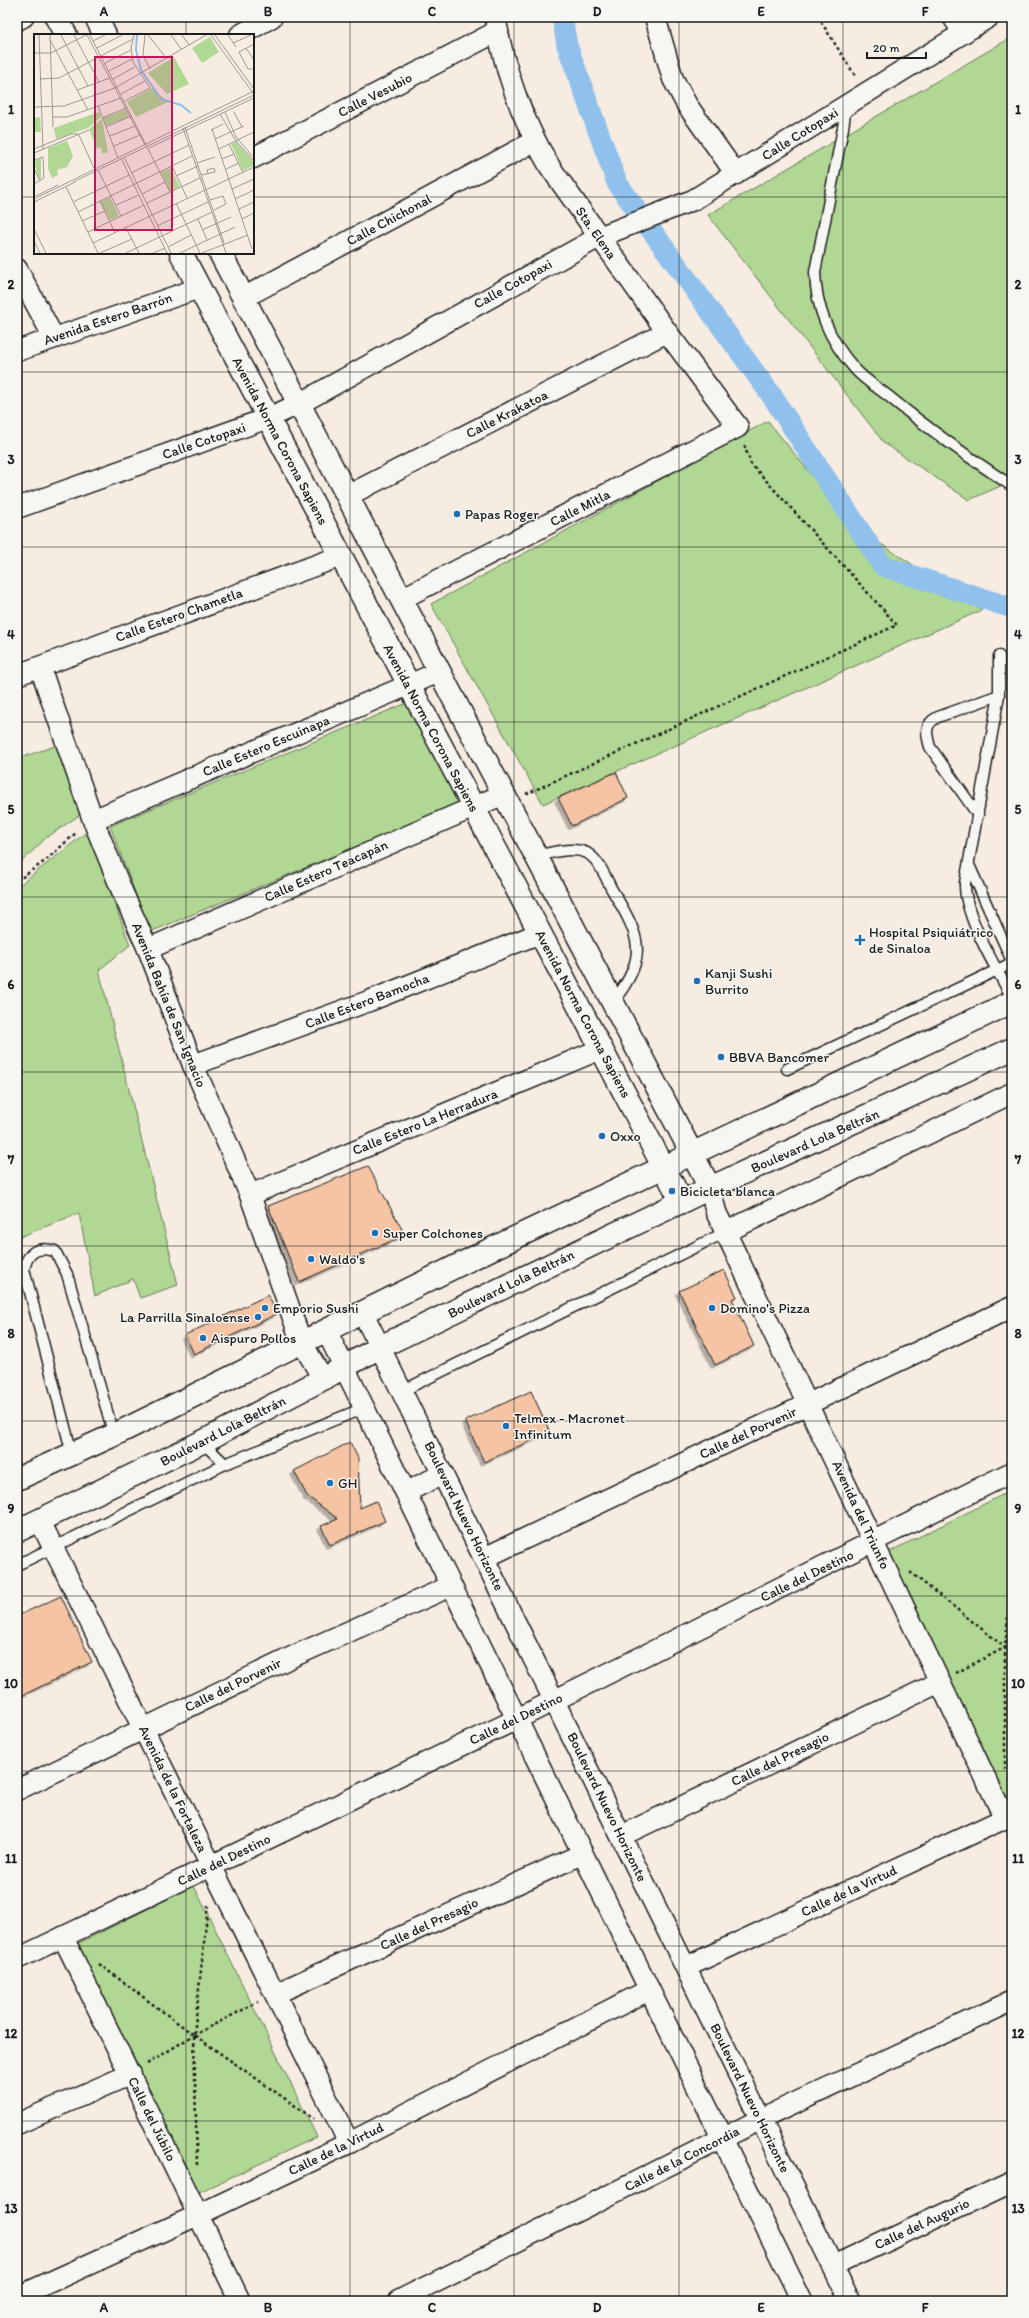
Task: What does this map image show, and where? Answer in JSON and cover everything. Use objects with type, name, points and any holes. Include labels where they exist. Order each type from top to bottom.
[{"type":"main road","points":[[56,17],[65,34]]},
{"type":"main road","points":[[96,17],[105,34]]},
{"type":"main road","name":"Avenida Norma Corona Sapiens","points":[[182,254],[682,1202]]},
{"type":"main road","points":[[221,254],[710,1188]]},
{"type":"main road","points":[[17,1479],[114,1435],[301,1341],[363,1313],[663,1167],[1012,1002]]},
{"type":"main road","name":"Boulevard Lola Beltrán","points":[[17,1531],[202,1442],[323,1380],[380,1347],[710,1188],[1012,1049]]},
{"type":"street","points":[[17,20],[23,17]]},
{"type":"street","points":[[242,34],[272,17]]},
{"type":"street","points":[[655,17],[677,86],[687,105],[736,174]]},
{"type":"street","name":"Calle Cotopaxi","points":[[17,508],[268,418],[299,404],[599,237],[693,200],[846,106],[958,25],[989,17]]},
{"type":"street","name":"Sta. Elena","points":[[496,24],[523,114],[535,141],[550,167],[667,332],[738,427]]},
{"type":"street","name":"Calle Vesubio","points":[[254,157],[496,24]]},
{"type":"street","name":"Calle Chichonal","points":[[243,298],[535,141]]},
{"type":"street","points":[[17,269],[54,338]]},
{"type":"street","name":"Avenida Estero Barrón","points":[[17,351],[199,288]]},
{"type":"street","name":"Calle Krakatoa","points":[[347,496],[667,332]]},
{"type":"street","name":"Calle Mitla","points":[[401,599],[738,427]]},
{"type":"street","name":"Calle Estero Chametla","points":[[17,675],[341,556]]},
{"type":"street","name":"Avenida Bahía de San Ignacio","points":[[40,667],[94,820],[122,891],[148,949],[193,1065],[250,1195],[301,1341],[323,1380]]},
{"type":"street","name":"Calle Estero Escuinapa","points":[[94,820],[439,672]]},
{"type":"street","name":"Calle Estero Teacapán","points":[[148,949],[473,807],[506,798]]},
{"type":"street","name":"Calle Estero Bamocha","points":[[193,1065],[369,1001],[540,933]]},
{"type":"street","name":"Calle Estero La Herradura","points":[[250,1195],[601,1049]]},
{"type":"street","points":[[726,1232],[1012,1093]]},
{"type":"street","name":"Avenida del Triunfo","points":[[710,1188],[716,1212],[940,1682],[1009,1817]]},
{"type":"street","points":[[682,1202],[716,1212]]},
{"type":"street","name":"Calle del Porvenir","points":[[484,1558],[1012,1307]]},
{"type":"street","name":"Boulevard Nuevo Horizonte","points":[[363,1313],[850,2301]]},
{"type":"street","points":[[326,1330],[802,2301]]},
{"type":"street","name":"Calle del Destino","points":[[17,1959],[517,1719],[874,1543],[1012,1472]]},
{"type":"street","points":[[406,1492],[443,1474]]},
{"type":"street","name":"Avenida de la Fortaleza","points":[[40,1521],[349,2143]]},
{"type":"street","name":"Calle del Porvenir","points":[[17,1790],[294,1656],[451,1586]]},
{"type":"street","name":"Calle del Presagio","points":[[621,1836],[940,1682]]},
{"type":"street","name":"Calle de la Virtud","points":[[686,1967],[1009,1817]]},
{"type":"street","name":"Calle del Presagio","points":[[275,1994],[582,1854]]},
{"type":"street","name":"Calle del Júbilo","points":[[63,1937],[131,2074],[240,2301]]},
{"type":"street","name":"Calle de la Virtud","points":[[17,2296],[198,2216],[349,2143],[649,1990]]},
{"type":"street","name":"Calle de la Concordia","points":[[398,2301],[420,2296],[760,2119],[1012,2001]]},
{"type":"street","points":[[17,2124],[131,2074]]},
{"type":"street","name":"Calle del Augurio","points":[[833,2266],[1012,2182]]},
{"type":"lane","points":[[846,106],[815,272],[815,293],[819,309],[838,347],[855,370],[908,412],[1012,486]]},
{"type":"lane","points":[[999,656],[999,695],[965,883],[966,905],[1012,998]]},
{"type":"lane","points":[[978,815],[930,747],[926,736],[926,728],[930,721],[938,717],[999,695]]},
{"type":"lane","points":[[536,856],[563,851],[586,853],[595,859],[628,916],[635,933],[637,953],[635,968],[628,983],[613,1002]]},
{"type":"lane","points":[[787,1069],[998,970],[1012,962],[969,865]]},
{"type":"lane","points":[[402,1391],[726,1232]]},
{"type":"lane","points":[[72,1454],[24,1269],[26,1260],[31,1252],[45,1248],[55,1252],[67,1274],[114,1435]]},
{"type":"lane","points":[[17,1566],[225,1464],[364,1408]]},
{"type":"lane","points":[[202,1442],[225,1464]]},
{"type":"path","points":[[818,17],[865,93]]},
{"type":"path","points":[[506,798],[897,625],[751,464],[738,427]]},
{"type":"path","points":[[17,882],[46,861],[58,848],[94,820]]},
{"type":"path","points":[[905,1568],[1012,1652]]},
{"type":"path","points":[[1005,1772],[1005,1648],[1012,1575]]},
{"type":"path","points":[[940,1682],[1012,1644]]},
{"type":"path","points":[[197,2168],[194,2035],[208,1897]]},
{"type":"path","points":[[94,1960],[194,2035],[316,2121]]},
{"type":"path","points":[[131,2074],[194,2035],[275,1994]]},
{"type":"green space","points":[[1012,37],[1012,481],[969,500],[884,443],[708,215]]},
{"type":"green space","points":[[768,421],[852,525],[982,610],[543,804],[431,604]]},
{"type":"green space","points":[[407,703],[459,804],[150,932],[110,826]]},
{"type":"green space","points":[[58,745],[81,814],[46,838],[17,866],[17,759]]},
{"type":"green space","points":[[88,831],[130,945],[99,970],[178,1285],[140,1298],[133,1279],[95,1296],[79,1213],[20,1237],[17,1225],[17,887]]},
{"type":"green space","points":[[1010,1491],[1012,1494],[1012,1799],[1007,1801],[887,1553]]},
{"type":"green space","points":[[194,1886],[317,2137],[195,2194],[71,1947]]},
{"type":"building","points":[[616,772],[628,798],[572,826],[558,798]]},
{"type":"building","points":[[368,1166],[405,1235],[299,1282],[268,1206]]},
{"type":"building","points":[[724,1270],[737,1297],[732,1299],[754,1346],[715,1365],[679,1291]]},
{"type":"building","points":[[268,1295],[277,1314],[194,1354],[185,1335]]},
{"type":"building","points":[[531,1391],[550,1432],[484,1462],[465,1421]]},
{"type":"building","name":"GH","points":[[350,1442],[358,1458],[360,1508],[376,1501],[385,1521],[330,1545],[321,1526],[338,1519],[307,1496],[294,1471]]},
{"type":"building","points":[[61,1596],[92,1662],[17,1698],[17,1616]]},
{"type":"waterway","points":[[562,17],[567,45],[617,183],[772,396],[883,566],[1012,608]]},
{"type":"place","name":"Papas Roger","points":[[457,514]]},
{"type":"place","name":"Hospital Psiquiátrico de Sinaloa","points":[[860,940]]},
{"type":"place","name":"Kanji Sushi Burrito","points":[[697,981]]},
{"type":"place","name":"BBVA Bancomer","points":[[721,1057]]},
{"type":"place","name":"Oxxo","points":[[602,1136]]},
{"type":"place","name":"Bicicleta blanca","points":[[672,1191]]},
{"type":"place","name":"Super Colchones","points":[[375,1233]]},
{"type":"place","name":"Waldo's","points":[[311,1259]]},
{"type":"place","name":"Emporio Sushi","points":[[265,1308]]},
{"type":"place","name":"Domino's Pizza","points":[[712,1308]]},
{"type":"place","name":"La Parrilla Sinaloense","points":[[258,1317]]},
{"type":"place","name":"Aispuro Pollos","points":[[203,1338]]},
{"type":"place","name":"Telmex - Macronet Infinitum","points":[[506,1426]]},
{"type":"place","name":"GH","points":[[330,1483]]}]
